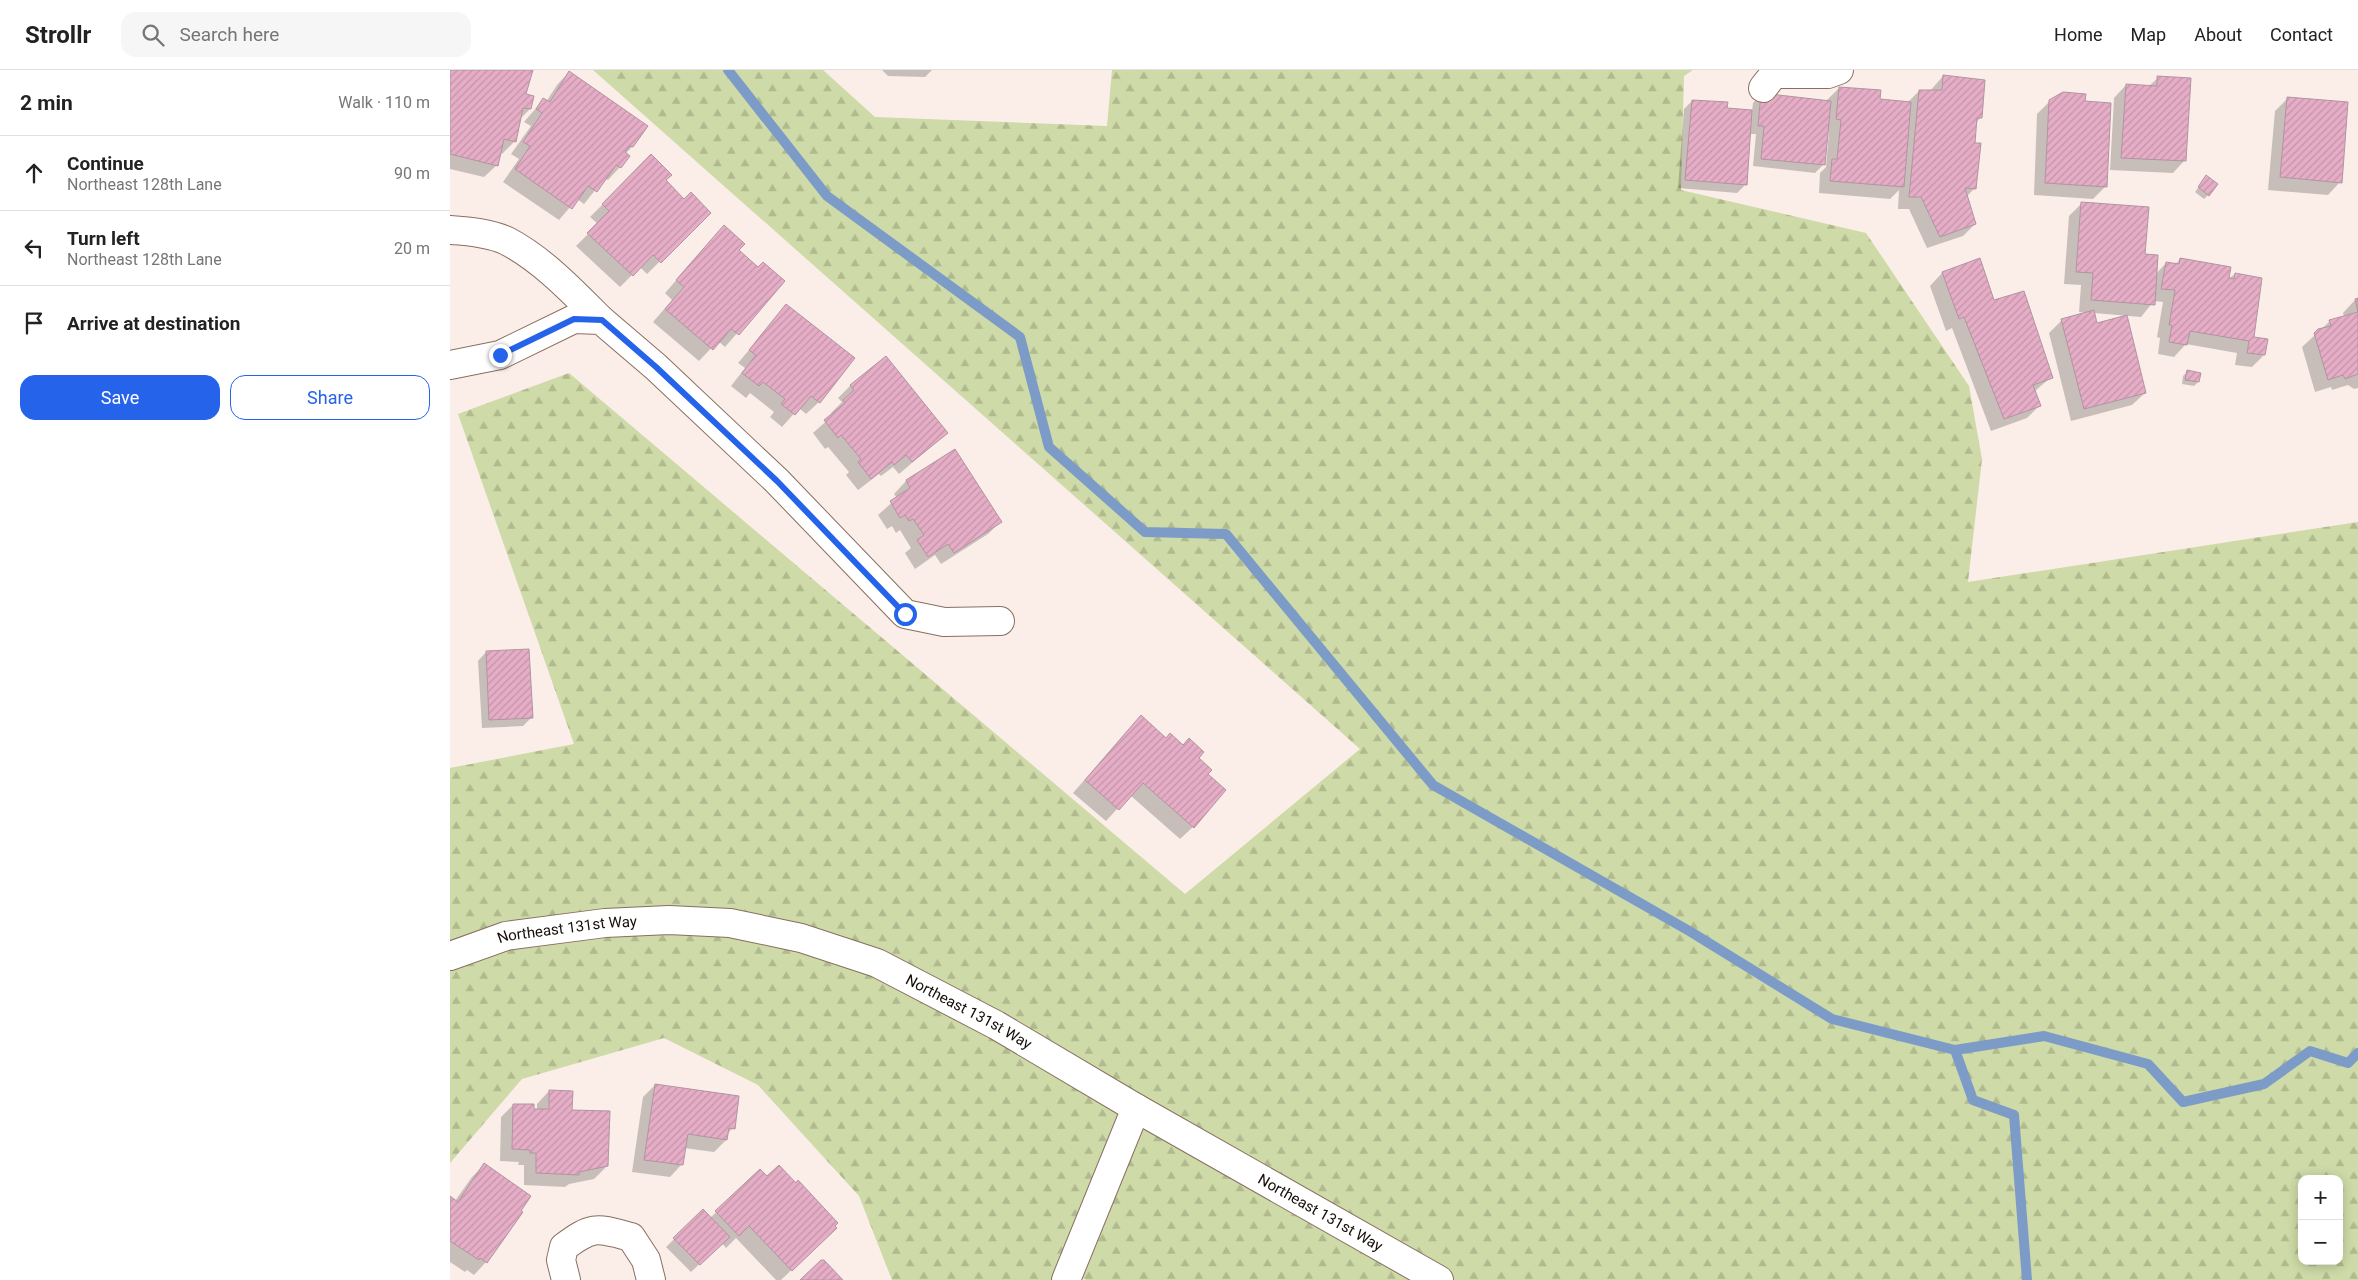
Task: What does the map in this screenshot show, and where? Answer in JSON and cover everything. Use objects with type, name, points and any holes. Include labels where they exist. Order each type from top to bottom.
[{"type":"street","points":[[1763,88],[1774,74],[1828,74],[1839,70]]},
{"type":"street","points":[[450,230],[468,231],[506,241],[539,264],[656,367],[777,481],[905,614],[944,622],[1000,622]]},
{"type":"street","points":[[450,365],[500,355],[574,319],[602,320]]},
{"type":"street","name":"Northeast 131st Way","points":[[450,956],[506,936],[605,923],[668,920],[730,923],[801,938],[877,963],[996,1025],[1136,1108],[1439,1280]]},
{"type":"street","points":[[1066,1280],[1136,1108]]},
{"type":"street","points":[[566,1280],[561,1260],[564,1247],[583,1232],[601,1230],[631,1236],[646,1260],[651,1280]]},
{"type":"green space","points":[[593,70],[823,70],[875,117],[1107,126],[1112,70],[1693,70],[1684,76],[1681,190],[1866,233],[1969,386],[1982,459],[1968,582],[2358,522],[2358,1280],[1086,1280],[1071,1272],[1066,1280],[892,1280],[859,1196],[758,1085],[664,1038],[522,1079],[450,1163],[450,768],[574,744],[458,414],[569,373],[1185,894],[1360,749]]},
{"type":"building","points":[[450,70],[533,70],[526,94],[534,96],[531,109],[523,108],[516,142],[504,139],[498,166],[450,154]]},
{"type":"building","points":[[569,71],[648,126],[633,147],[630,146],[625,152],[630,156],[621,168],[616,165],[597,192],[588,186],[572,209],[515,169],[530,146],[523,142],[542,113],[536,109],[543,98],[550,102]]},
{"type":"building","points":[[1943,75],[1985,80],[1982,118],[1977,118],[1975,143],[1981,143],[1976,189],[1965,188],[1976,224],[1940,237],[1921,197],[1909,197],[1919,90],[1942,90]]},
{"type":"building","points":[[2157,76],[2191,78],[2186,161],[2121,158],[2126,84],[2157,86]]},
{"type":"building","points":[[1839,87],[1881,90],[1880,99],[1911,102],[1904,187],[1830,181],[1832,159],[1837,159],[1841,120],[1836,119]]},
{"type":"building","points":[[2063,92],[2086,94],[2085,101],[2111,103],[2107,187],[2045,183],[2049,100]]},
{"type":"building","points":[[1761,93],[1831,101],[1825,165],[1761,159],[1764,126],[1758,126]]},
{"type":"building","points":[[2287,97],[2348,102],[2342,183],[2280,177]]},
{"type":"building","points":[[1692,100],[1728,102],[1727,108],[1752,110],[1747,185],[1685,180]]},
{"type":"building","points":[[651,154],[672,175],[666,180],[684,199],[691,192],[711,213],[661,263],[653,255],[633,276],[587,233],[609,211],[602,204]]},
{"type":"building","points":[[2206,175],[2218,184],[2209,196],[2198,187]]},
{"type":"building","points":[[2081,202],[2149,207],[2145,254],[2158,255],[2155,305],[2091,300],[2093,273],[2076,272]]},
{"type":"building","points":[[724,225],[745,244],[739,250],[758,267],[763,262],[785,281],[739,335],[731,329],[713,350],[665,309],[684,287],[676,280]]},
{"type":"building","points":[[1980,258],[1994,300],[2024,291],[2053,378],[2033,385],[2041,406],[2004,419],[1964,317],[1959,319],[1942,272]]},
{"type":"building","points":[[2180,258],[2231,267],[2229,278],[2234,279],[2235,273],[2262,278],[2254,337],[2268,339],[2265,355],[2247,353],[2249,341],[2190,331],[2187,345],[2169,342],[2172,325],[2169,325],[2175,290],[2161,289],[2166,262],[2179,264]]},
{"type":"building","points":[[2358,298],[2358,312],[2355,299]]},
{"type":"building","points":[[786,304],[855,358],[820,403],[811,396],[795,415],[781,404],[785,399],[763,382],[759,386],[742,373],[756,355],[749,350]]},
{"type":"building","points":[[2094,310],[2097,323],[2127,315],[2146,393],[2084,409],[2061,319]]},
{"type":"building","points":[[2358,312],[2358,374],[2345,379],[2343,375],[2328,380],[2314,333],[2318,329],[2331,326],[2329,320]]},
{"type":"building","points":[[886,356],[948,433],[912,462],[906,455],[894,465],[892,462],[871,479],[858,462],[861,459],[841,435],[838,438],[824,420],[845,403],[843,400],[854,390],[850,385]]},
{"type":"building","points":[[2187,370],[2201,373],[2199,382],[2185,380]]},
{"type":"building","points":[[955,449],[1002,522],[954,553],[948,544],[928,557],[917,540],[924,535],[913,519],[909,521],[905,515],[900,518],[890,501],[910,488],[906,480]]},
{"type":"building","points":[[529,649],[533,718],[489,720],[486,651]]},
{"type":"building","points":[[1141,715],[1166,738],[1170,733],[1183,745],[1189,738],[1204,752],[1199,758],[1212,770],[1208,774],[1226,790],[1194,828],[1143,783],[1119,810],[1085,780]]},
{"type":"building","points":[[655,1084],[739,1096],[735,1129],[729,1128],[727,1140],[688,1134],[683,1165],[644,1160]]},
{"type":"building","points":[[549,1090],[573,1091],[572,1110],[610,1111],[608,1166],[579,1172],[579,1175],[536,1173],[536,1153],[530,1153],[530,1150],[512,1149],[513,1104],[534,1104],[534,1109],[549,1109]]},
{"type":"building","points":[[484,1163],[531,1196],[521,1211],[523,1212],[487,1263],[480,1258],[479,1260],[450,1241],[450,1196],[458,1202]]},
{"type":"building","points":[[779,1165],[796,1183],[798,1180],[838,1223],[835,1226],[837,1228],[792,1271],[749,1226],[739,1236],[715,1211],[760,1169],[767,1176]]},
{"type":"building","points":[[703,1209],[730,1237],[700,1265],[673,1238]]},
{"type":"building","points":[[821,1260],[824,1260],[843,1280],[800,1280]]},
{"type":"waterway","points":[[728,70],[827,196],[1020,337],[1049,447],[1145,532],[1226,534],[1433,785],[1691,932],[1832,1019],[1955,1050],[2044,1036],[2148,1064],[2183,1102],[2264,1084],[2310,1051],[2348,1063],[2358,1053]]},
{"type":"waterway","points":[[1955,1050],[1973,1100],[2014,1115],[2027,1280]]},
{"type":"route","points":[[500,355],[574,319],[602,320],[656,367],[777,481],[905,614]]}]
